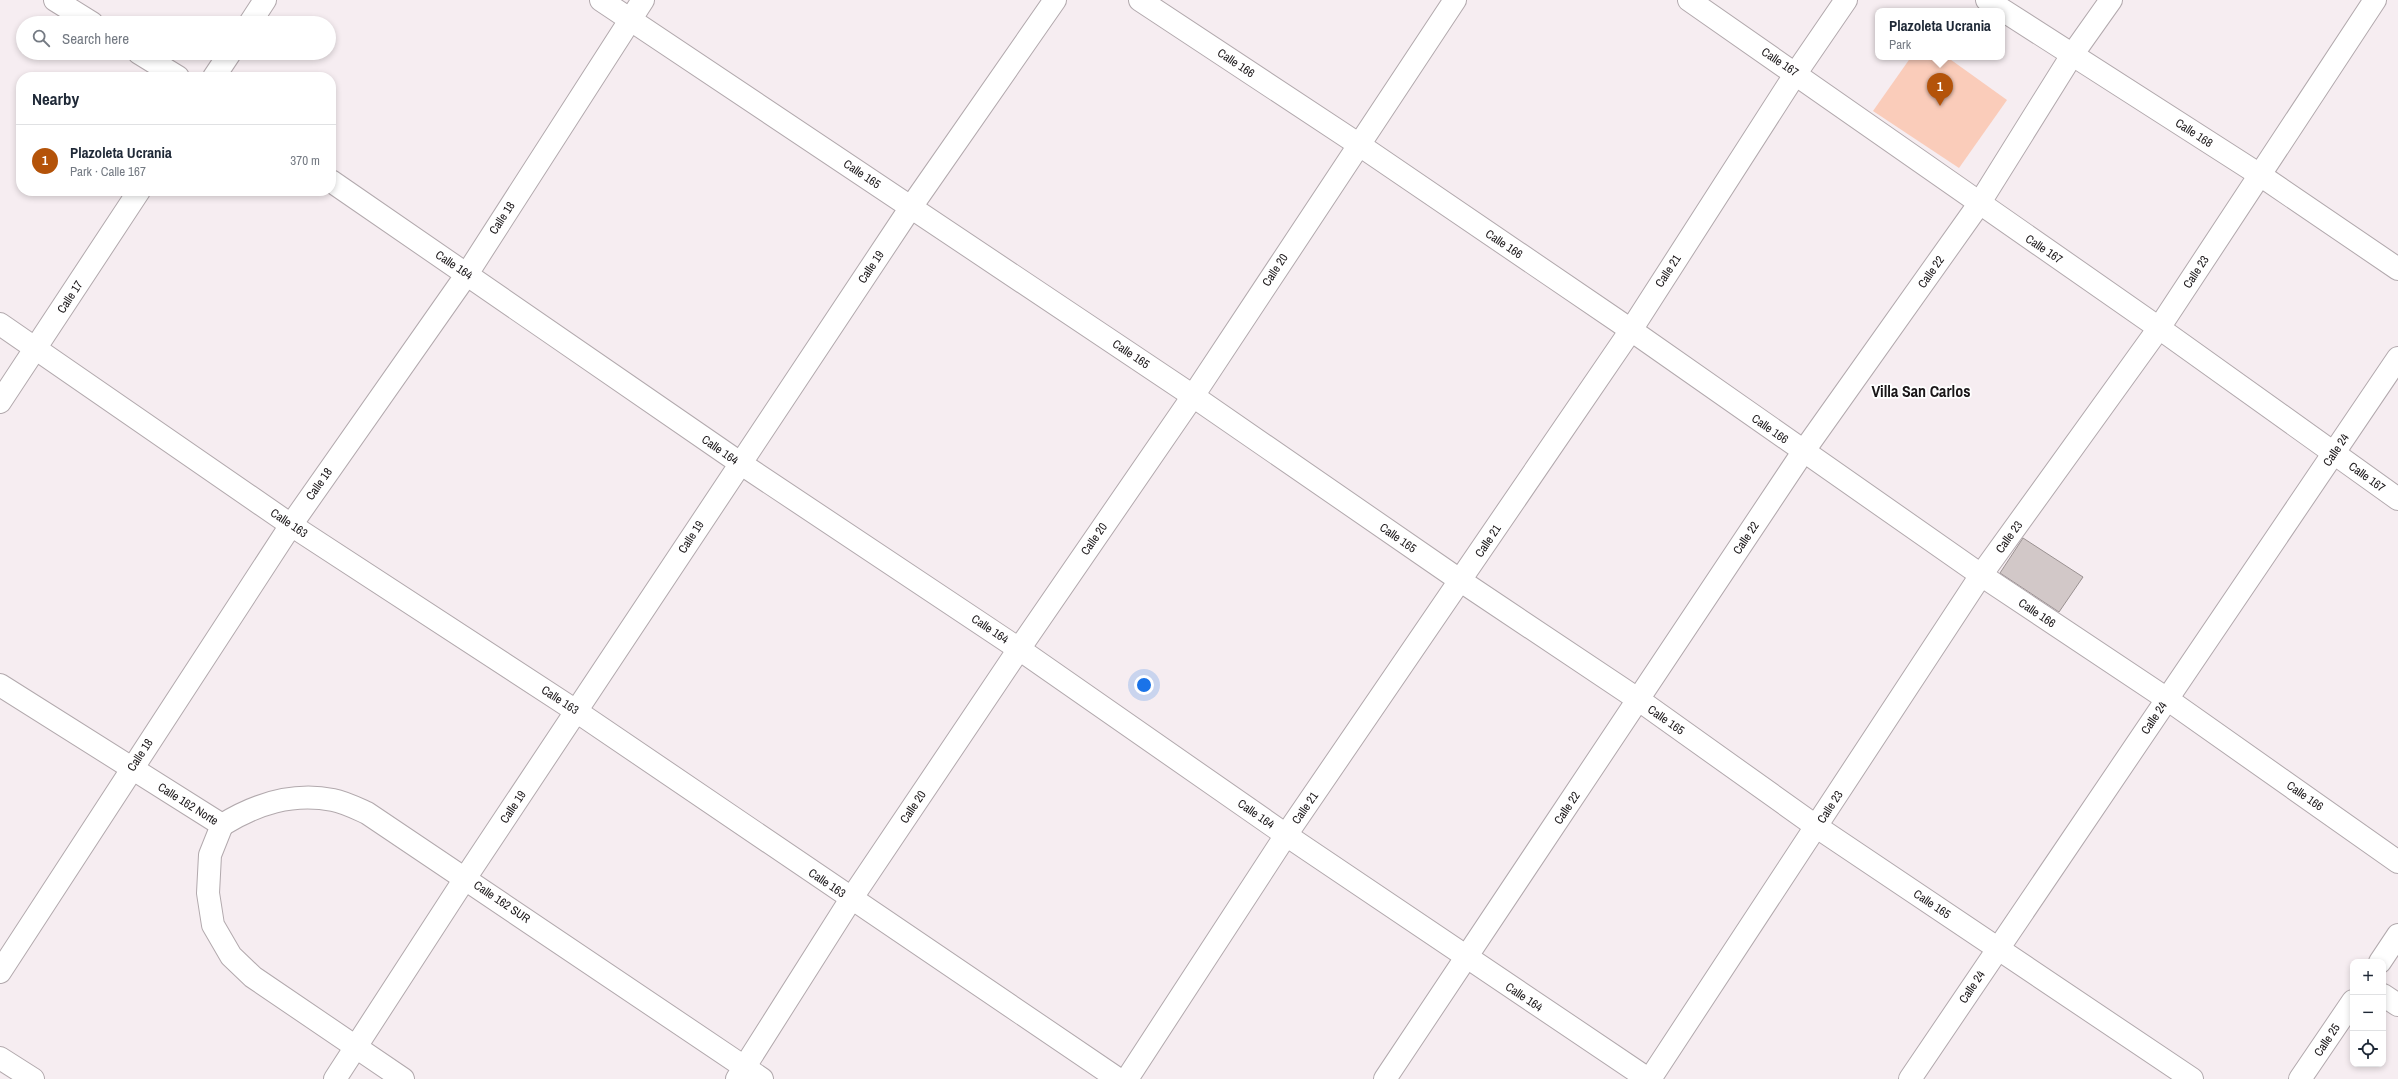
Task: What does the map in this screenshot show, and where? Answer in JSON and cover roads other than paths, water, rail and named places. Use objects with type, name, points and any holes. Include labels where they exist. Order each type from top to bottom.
[{"type":"street","points":[[55,0],[81,16]]},
{"type":"street","points":[[255,16],[265,0]]},
{"type":"street","name":"Calle 165","points":[[601,0],[1193,396],[1461,581],[1639,700],[1817,827],[2192,1079]]},
{"type":"street","name":"Calle 18","points":[[0,972],[131,768],[291,525],[466,274],[643,0]]},
{"type":"street","name":"Calle 19","points":[[335,1079],[466,877],[911,207],[1055,0]]},
{"type":"street","name":"Calle 166","points":[[1140,0],[1358,144],[1631,330],[1803,452],[1981,575],[2167,699],[2398,862]]},
{"type":"street","name":"Calle 20","points":[[748,1075],[851,899],[1019,649],[1193,396],[1358,144],[1455,0]]},
{"type":"street","name":"Calle 167","points":[[1689,0],[1796,73],[1979,204],[2159,328],[2398,499]]},
{"type":"street","name":"Calle 21","points":[[1127,1079],[1286,835],[1461,581],[1631,330],[1796,73],[1846,0]]},
{"type":"street","name":"Calle 168","points":[[1987,0],[1999,8]]},
{"type":"street","name":"Calle 22","points":[[1385,1079],[1803,452],[1979,204],[2072,55],[2111,0]]},
{"type":"street","name":"Calle 23","points":[[1649,1079],[1817,827],[1981,575],[2159,328],[2375,0]]},
{"type":"street","name":"Calle 168","points":[[2005,12],[2260,175],[2398,269]]},
{"type":"street","points":[[150,60],[170,72]]},
{"type":"street","points":[[217,72],[225,60]]},
{"type":"street","name":"Calle 164","points":[[336,184],[740,464],[1019,649],[1466,958],[1649,1079]]},
{"type":"street","name":"Calle 17","points":[[0,402],[136,196]]},
{"type":"street","name":"Calle 163","points":[[0,324],[291,525],[576,711],[1118,1079]]},
{"type":"street","name":"Calle 24","points":[[1910,1079],[2398,358]]},
{"type":"street","name":"Calle 162 Norte","points":[[0,685],[222,826],[210,855],[208,893],[213,925],[231,956],[253,977],[403,1079]]},
{"type":"street","name":"Calle 162 SUR","points":[[222,826],[245,811],[276,800],[305,797],[333,800],[367,813],[466,877],[748,1075]]},
{"type":"street","points":[[2382,959],[2398,935]]},
{"type":"street","points":[[2386,997],[2398,1005]]},
{"type":"street","name":"Calle 25","points":[[2300,1079],[2350,1005]]},
{"type":"street","points":[[0,1058],[33,1079]]},
{"type":"place","name":"Plazoleta Ucrania","points":[[1940,106]]},
{"type":"district","name":"Villa San Carlos","points":[[1921,391]]}]
